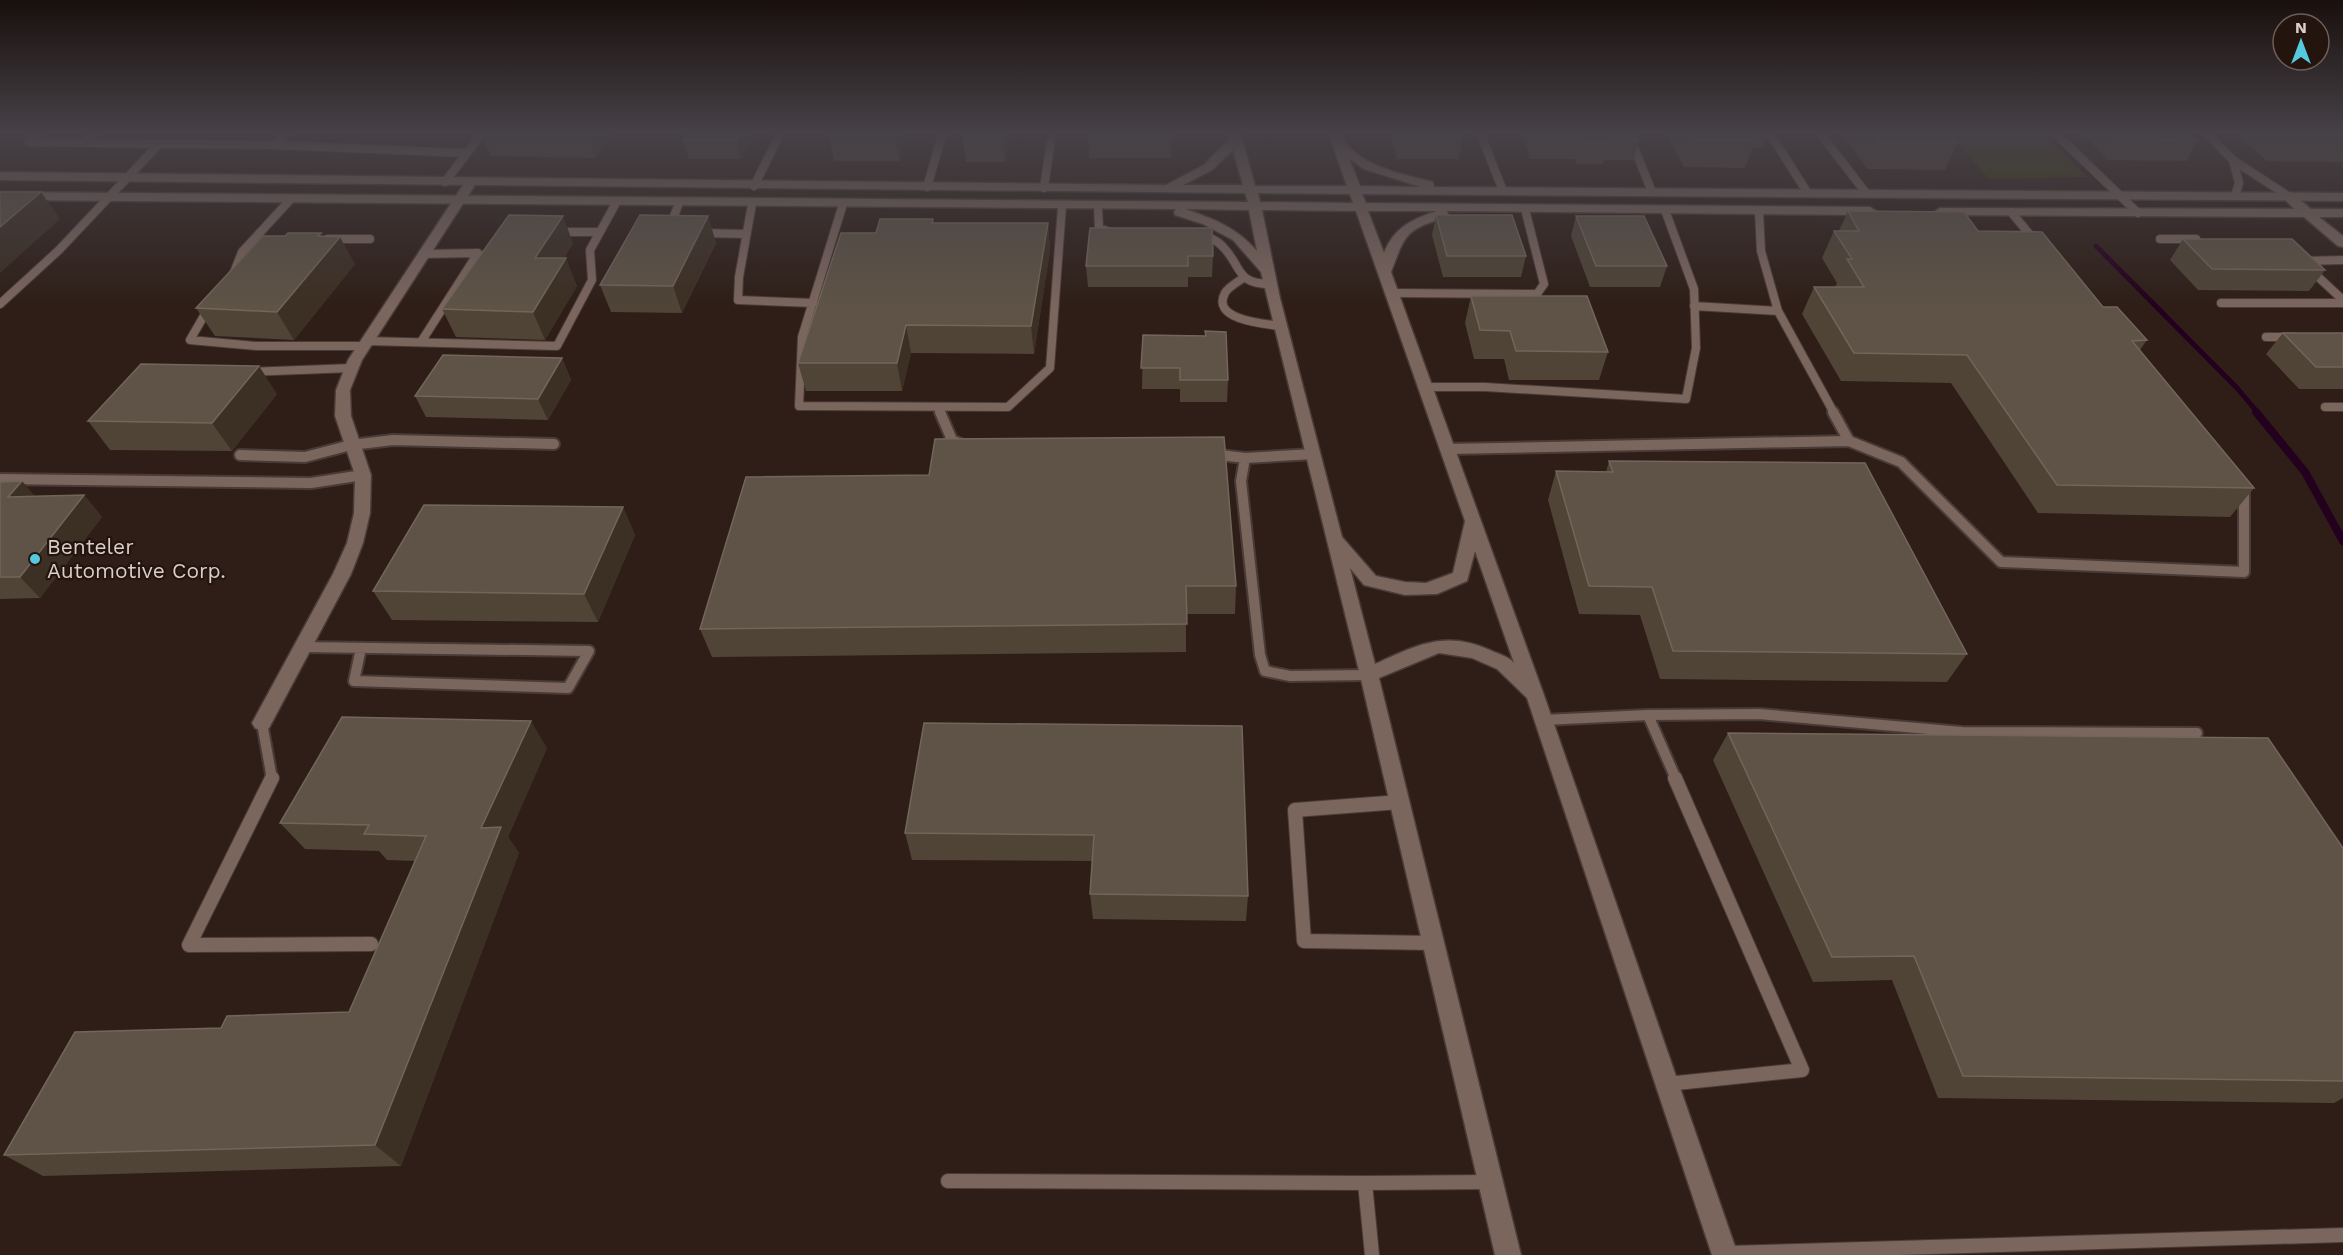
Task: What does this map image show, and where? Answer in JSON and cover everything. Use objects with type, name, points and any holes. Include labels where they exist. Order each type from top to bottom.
[{"type":"street","points":[[262,723],[342,574],[355,543],[362,513],[363,475],[343,416],[343,390],[365,344],[465,191]]},
{"type":"street","points":[[1250,191],[1269,277],[1370,675],[1508,1255]]},
{"type":"street","points":[[1332,191],[2343,197]]},
{"type":"street","points":[[1355,191],[1536,698],[1725,1254]]},
{"type":"street","points":[[0,196],[1885,212]]},
{"type":"street","points":[[2288,196],[2343,243]]},
{"type":"street","points":[[1161,207],[1208,220],[1238,237],[1269,277]]},
{"type":"street","points":[[1385,271],[1391,247],[1401,233],[1413,223],[1459,209]]},
{"type":"street","points":[[1931,212],[2343,213]]},
{"type":"street","points":[[1334,536],[1370,582],[1410,590],[1442,588],[1461,577],[1473,521]]},
{"type":"street","points":[[1370,675],[1415,654],[1439,646],[1475,651],[1504,663],[1536,698]]},
{"type":"lane","points":[[0,304],[117,191]]},
{"type":"lane","points":[[2115,191],[2138,213]]},
{"type":"lane","points":[[2235,196],[2239,191]]},
{"type":"lane","points":[[2280,191],[2288,196]]},
{"type":"lane","points":[[228,282],[235,273],[242,252],[290,200]]},
{"type":"lane","points":[[215,300],[190,340],[257,346],[421,342],[557,346],[592,280],[590,250],[616,203]]},
{"type":"lane","points":[[679,203],[668,232],[679,232]]},
{"type":"lane","points":[[752,204],[738,300],[813,303]]},
{"type":"lane","points":[[843,204],[802,337],[799,406],[1008,407],[1050,368],[1062,206]]},
{"type":"lane","points":[[1098,207],[1099,228],[1108,233],[1119,232]]},
{"type":"lane","points":[[1393,293],[1537,294],[1545,284],[1525,209]]},
{"type":"lane","points":[[1426,387],[1485,387],[1686,399],[1696,348],[1694,289],[1665,210]]},
{"type":"lane","points":[[1759,211],[1761,251],[1778,311],[1849,441]]},
{"type":"lane","points":[[2011,212],[2042,249]]},
{"type":"lane","points":[[545,232],[600,232]]},
{"type":"lane","points":[[690,233],[746,234]]},
{"type":"lane","points":[[1194,233],[1216,241],[1226,249],[1243,278],[1261,284],[1269,277]]},
{"type":"lane","points":[[256,238],[268,238]]},
{"type":"lane","points":[[315,239],[370,240]]},
{"type":"lane","points":[[2160,239],[2207,239]]},
{"type":"lane","points":[[421,342],[481,252],[423,254]]},
{"type":"lane","points":[[2293,254],[2343,301]]},
{"type":"lane","points":[[2301,261],[2343,260]]},
{"type":"lane","points":[[1243,278],[1225,292],[1222,303],[1225,310],[1246,322],[1281,326]]},
{"type":"lane","points":[[2221,303],[2343,301]]},
{"type":"lane","points":[[1694,306],[1778,311]]},
{"type":"lane","points":[[2266,337],[2299,337]]},
{"type":"lane","points":[[237,372],[352,368]]},
{"type":"lane","points":[[938,406],[952,440],[967,446],[979,446]]},
{"type":"lane","points":[[2325,407],[2343,407]]},
{"type":"lane","points":[[240,455],[305,457],[351,445],[393,440],[554,444]]},
{"type":"lane","points":[[1447,449],[1849,441],[1901,462],[2001,562],[2244,572],[2244,486],[2236,477]]},
{"type":"lane","points":[[1201,453],[1245,458],[1313,454]]},
{"type":"lane","points":[[1245,458],[1241,481],[1260,655],[1265,671],[1290,676],[1370,675]]},
{"type":"lane","points":[[0,479],[311,483],[363,475]]},
{"type":"lane","points":[[302,647],[589,651],[568,688],[354,681],[361,648]]},
{"type":"lane","points":[[1543,720],[1648,715],[1759,714],[1962,732],[2197,733]]},
{"type":"lane","points":[[1648,715],[1802,1070],[1666,1084]]},
{"type":"lane","points":[[262,723],[272,780],[189,945],[370,944]]},
{"type":"lane","points":[[1400,802],[1295,810],[1304,941],[1434,943]]},
{"type":"lane","points":[[948,1181],[1365,1184],[1491,1182]]},
{"type":"lane","points":[[1365,1184],[1372,1255]]},
{"type":"lane","points":[[1725,1254],[2343,1235]]},
{"type":"building","points":[[0,192],[41,192],[0,227]]},
{"type":"building","points":[[1848,211],[1964,212],[1978,231],[2042,232],[2103,307],[2117,307],[2147,340],[2132,341],[2254,488],[2057,485],[1967,355],[1854,353],[1814,287],[1864,287],[1847,259],[1852,259],[1834,231],[1859,231]]},
{"type":"building","points":[[509,215],[563,216],[535,258],[566,258],[533,312],[442,309]]},
{"type":"building","points":[[640,215],[708,216],[673,286],[600,285]]},
{"type":"building","points":[[1436,215],[1512,215],[1526,256],[1447,256]]},
{"type":"building","points":[[1576,216],[1644,216],[1667,266],[1596,266]]},
{"type":"building","points":[[880,219],[933,219],[932,223],[1048,223],[1031,326],[906,325],[897,363],[798,363],[841,233],[876,233]]},
{"type":"building","points":[[1090,228],[1212,228],[1213,256],[1188,256],[1188,266],[1086,266]]},
{"type":"building","points":[[288,233],[321,233],[318,236],[340,237],[277,312],[196,308],[263,236],[285,236]]},
{"type":"building","points":[[2183,239],[2292,239],[2325,270],[2212,269]]},
{"type":"building","points":[[1471,296],[1587,296],[1608,352],[1516,351],[1510,331],[1480,330]]},
{"type":"building","points":[[1205,331],[1226,332],[1228,380],[1180,380],[1180,368],[1141,368],[1143,335],[1206,336]]},
{"type":"building","points":[[2283,333],[2343,333],[2343,367],[2316,367]]},
{"type":"building","points":[[443,355],[562,358],[538,399],[415,396]]},
{"type":"building","points":[[141,364],[259,366],[212,423],[88,421]]},
{"type":"building","points":[[1224,437],[1236,586],[1186,586],[1187,624],[700,629],[746,477],[929,475],[935,439]]},
{"type":"building","points":[[1609,461],[1865,463],[1967,654],[1673,651],[1652,587],[1589,586],[1556,471],[1613,472]]},
{"type":"building","points":[[22,481],[8,497],[84,495],[20,577],[0,577],[0,482]]},
{"type":"building","points":[[424,505],[623,507],[584,594],[373,591]]},
{"type":"building","points":[[342,717],[531,721],[481,828],[501,827],[375,1145],[4,1155],[75,1032],[221,1028],[227,1016],[349,1012],[426,836],[364,834],[369,825],[280,823]]},
{"type":"building","points":[[924,723],[1242,726],[1248,896],[1090,894],[1094,835],[905,833]]},
{"type":"building","points":[[1728,733],[2268,738],[2343,848],[2343,1081],[1963,1076],[1914,956],[1832,957]]},
{"type":"waterway","points":[[2096,246],[2237,388],[2258,413]]},
{"type":"waterway","points":[[2256,412],[2305,472],[2343,541]]},
{"type":"place","name":"Benteler Automotive Corp.","points":[[35,559]]}]
